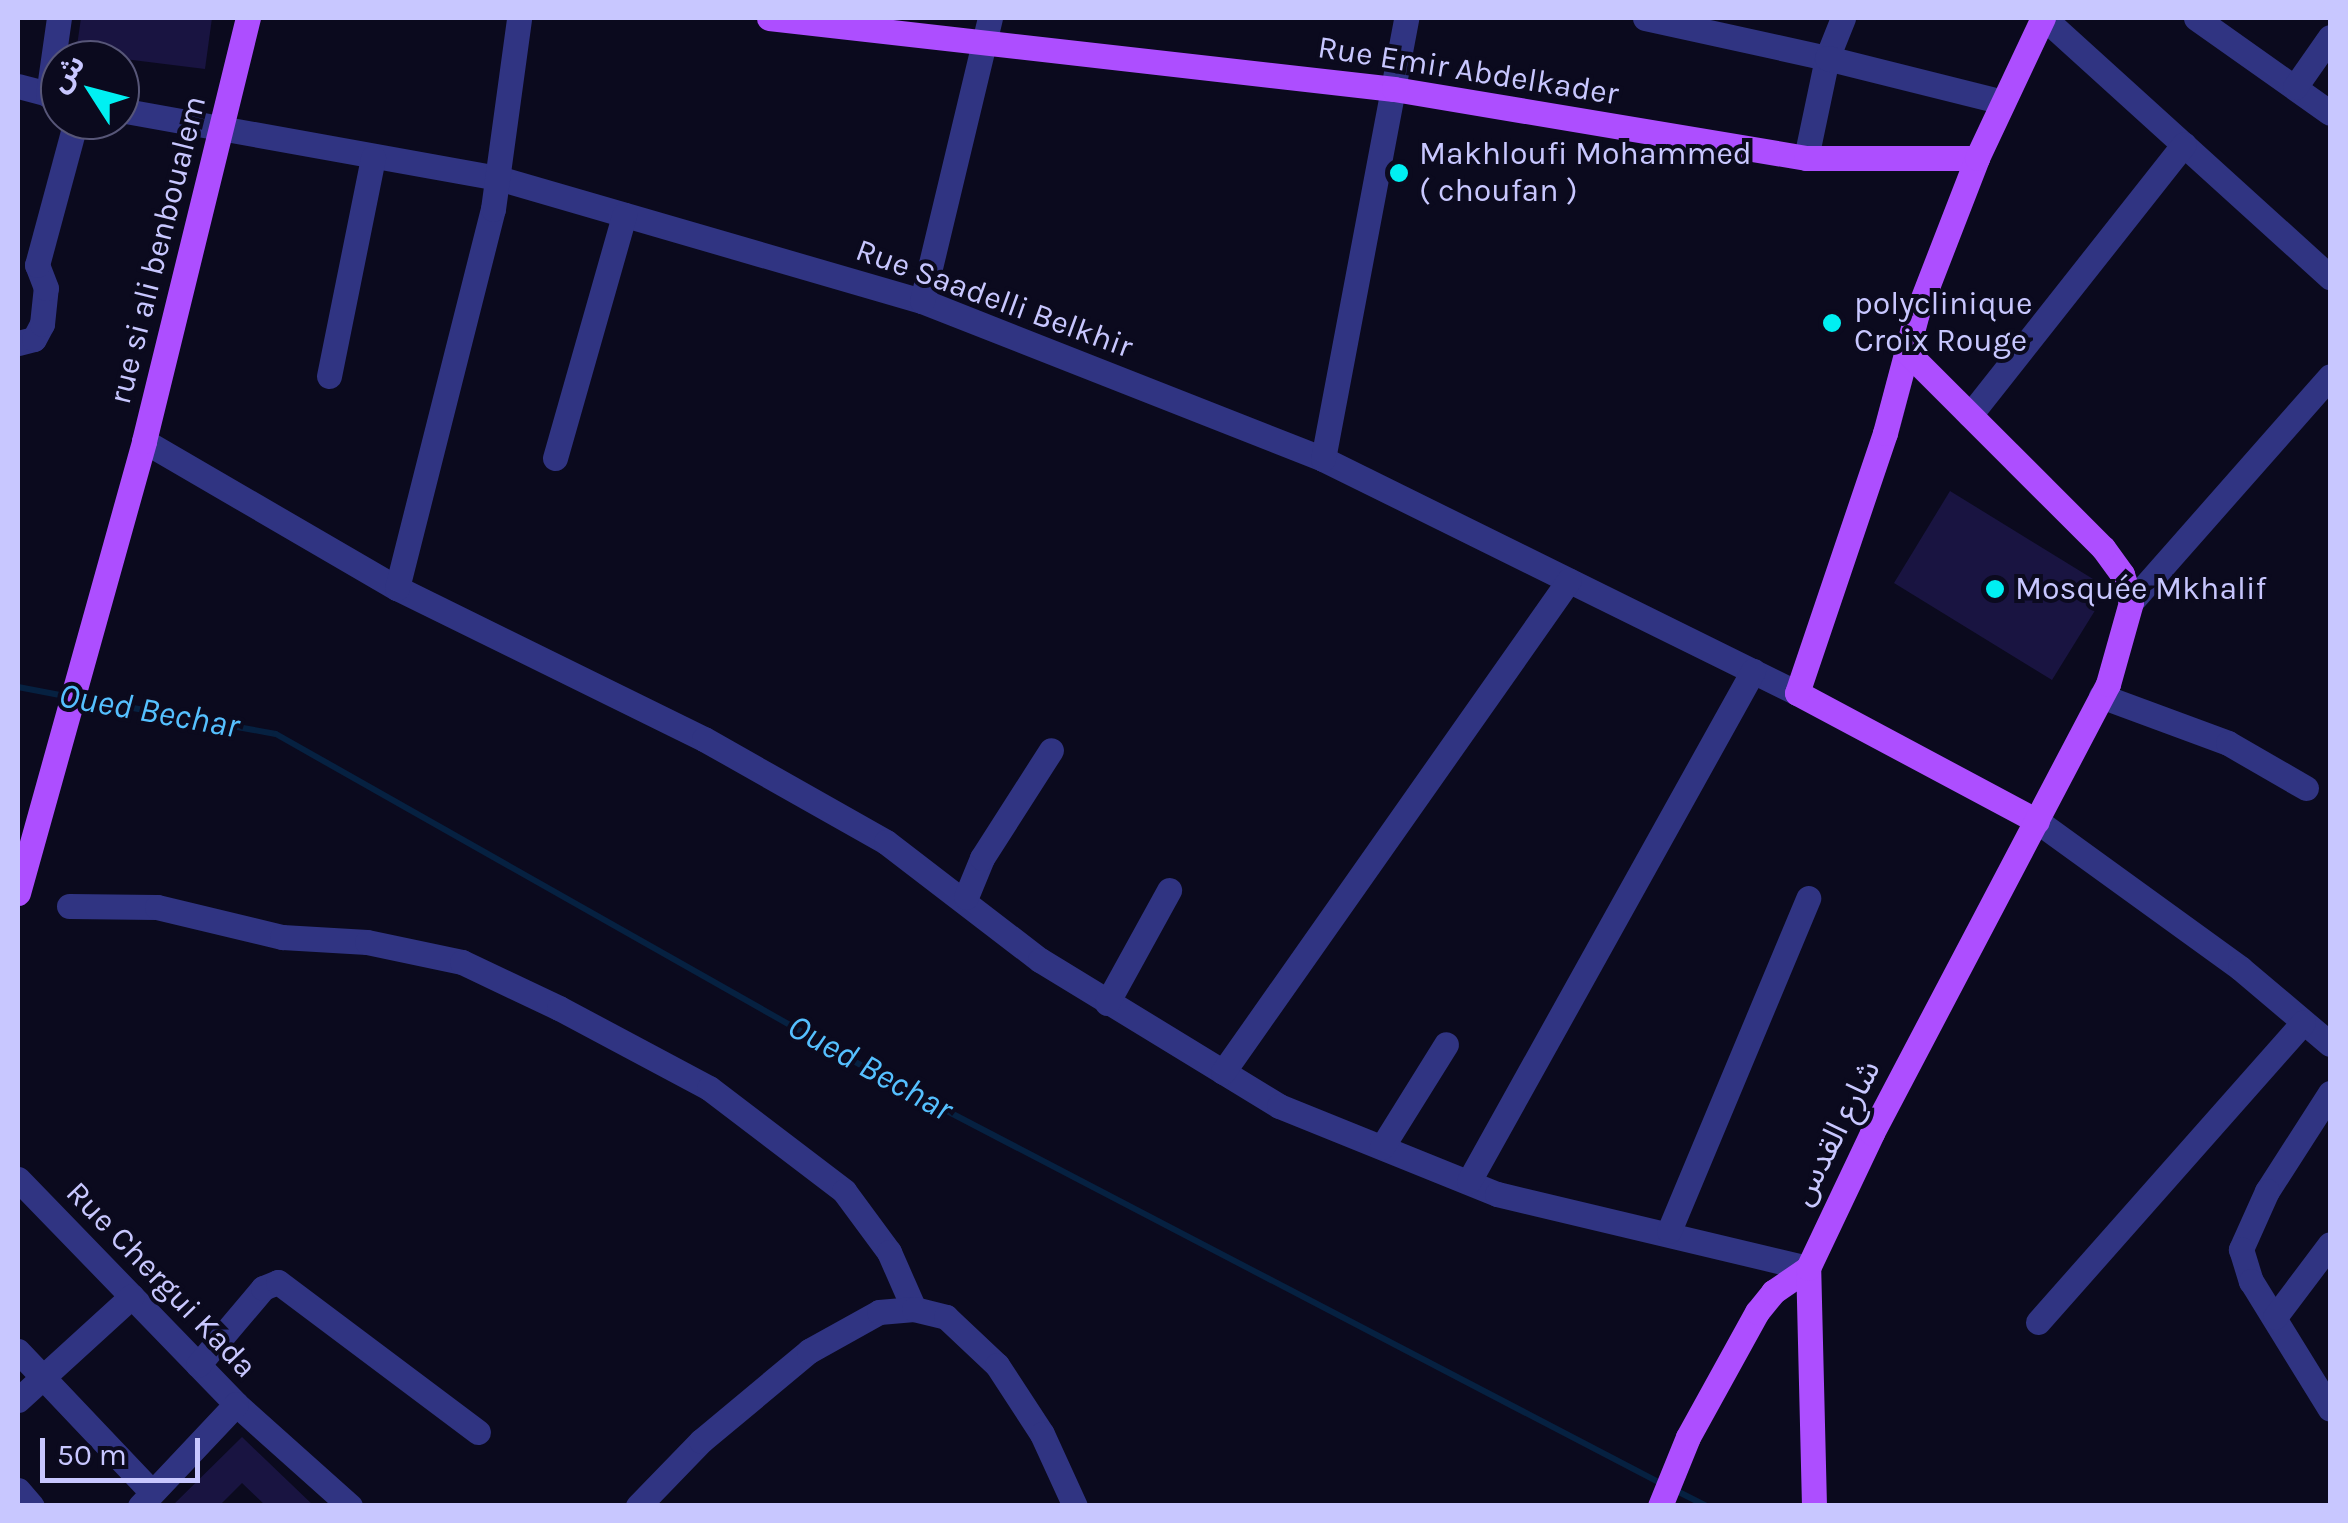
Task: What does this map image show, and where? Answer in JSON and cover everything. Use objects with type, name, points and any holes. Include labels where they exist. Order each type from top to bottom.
[{"type":"main road","name":"rue si ali benboualem","points":[[18,893],[144,440],[248,18]]},
{"type":"main road","name":"Rue Emir Abdelkader","points":[[769,18],[987,29],[1394,88],[1806,158],[1977,158]]},
{"type":"main road","points":[[2037,821],[1796,693],[1884,433],[1905,350],[1977,158],[2043,18]]},
{"type":"main road","points":[[1905,350],[2103,548],[2122,574],[2131,602]]},
{"type":"main road","name":"شارع القدس","points":[[1814,1506],[1808,1268],[1823,1228],[2101,696],[2131,602]]},
{"type":"main road","points":[[1660,1506],[1688,1438],[1757,1312],[1773,1292],[1808,1268]]},
{"type":"street","points":[[397,588],[431,473],[498,178],[519,18]]},
{"type":"street","points":[[1323,459],[1406,18]]},
{"type":"street","points":[[1646,18],[2003,102]]},
{"type":"street","points":[[1806,158],[1827,58],[1843,18]]},
{"type":"street","points":[[2043,18],[2330,277]]},
{"type":"street","points":[[2196,18],[2330,113]]},
{"type":"street","points":[[922,301],[987,29]]},
{"type":"street","points":[[2296,87],[2330,37]]},
{"type":"street","name":"Rue Saadelli Belkhir","points":[[140,114],[498,178],[922,301],[1323,459],[1796,693]]},
{"type":"street","points":[[18,343],[34,338],[42,324],[46,288],[38,265],[71,140]]},
{"type":"street","points":[[1970,415],[2184,144]]},
{"type":"street","points":[[330,376],[373,157]]},
{"type":"street","points":[[555,458],[624,215]]},
{"type":"street","points":[[2131,602],[2330,376]]},
{"type":"street","points":[[144,440],[397,588],[704,739],[886,842],[966,897],[1040,960],[1278,1106],[1497,1194],[1808,1268]]},
{"type":"street","points":[[1223,1072],[1569,580]]},
{"type":"street","points":[[1469,1180],[1754,671]]},
{"type":"street","points":[[2101,696],[2228,743],[2306,788]]},
{"type":"street","points":[[966,897],[982,858],[1051,750]]},
{"type":"street","points":[[2037,821],[2240,968],[2330,1044]]},
{"type":"street","points":[[1107,1003],[1168,890]]},
{"type":"street","points":[[1669,1232],[1808,898]]},
{"type":"street","points":[[69,906],[157,907],[282,937],[367,942],[462,962],[559,1008],[710,1088],[844,1191],[889,1252],[914,1310]]},
{"type":"street","points":[[2038,1322],[2304,1022]]},
{"type":"street","points":[[1382,1147],[1446,1044]]},
{"type":"street","points":[[2330,1093],[2267,1190],[2241,1249],[2251,1281],[2330,1409]]},
{"type":"street","name":"Rue Chergui Kada","points":[[18,1179],[236,1404],[350,1506]]},
{"type":"street","points":[[2275,1317],[2330,1244]]},
{"type":"street","points":[[198,1365],[262,1288],[278,1282],[478,1432]]},
{"type":"street","points":[[18,1400],[42,1374],[132,1296]]},
{"type":"street","points":[[638,1506],[715,1428],[809,1351],[879,1312],[914,1310],[946,1317],[997,1365],[1042,1434],[1075,1506]]},
{"type":"street","points":[[18,1351],[42,1374],[144,1497],[236,1404]]},
{"type":"street","points":[[18,1490],[32,1506]]},
{"type":"building","points":[[81,18],[212,18],[205,69],[140,61],[140,40],[78,40]]},
{"type":"building","name":"Mosquée Mkhalif","points":[[1950,491],[2093,579],[2083,595],[2099,604],[2052,680],[1894,583]]},
{"type":"building","points":[[242,1437],[314,1506],[266,1506],[242,1483],[219,1506],[172,1506]]},
{"type":"waterway","name":"Oued Bechar","points":[[18,687],[65,696]]},
{"type":"waterway","name":"Oued Bechar","points":[[78,698],[276,734],[880,1076],[1662,1484]]},
{"type":"waterway","name":"Oued Bechar","points":[[1673,1489],[1706,1506]]},
{"type":"place","name":"Makhloufi Mohammed ( choufan )","points":[[1399,173]]},
{"type":"place","name":"polyclinique Croix Rouge","points":[[1832,323]]},
{"type":"place","name":"Mosquée Mkhalif","points":[[1995,589]]}]
